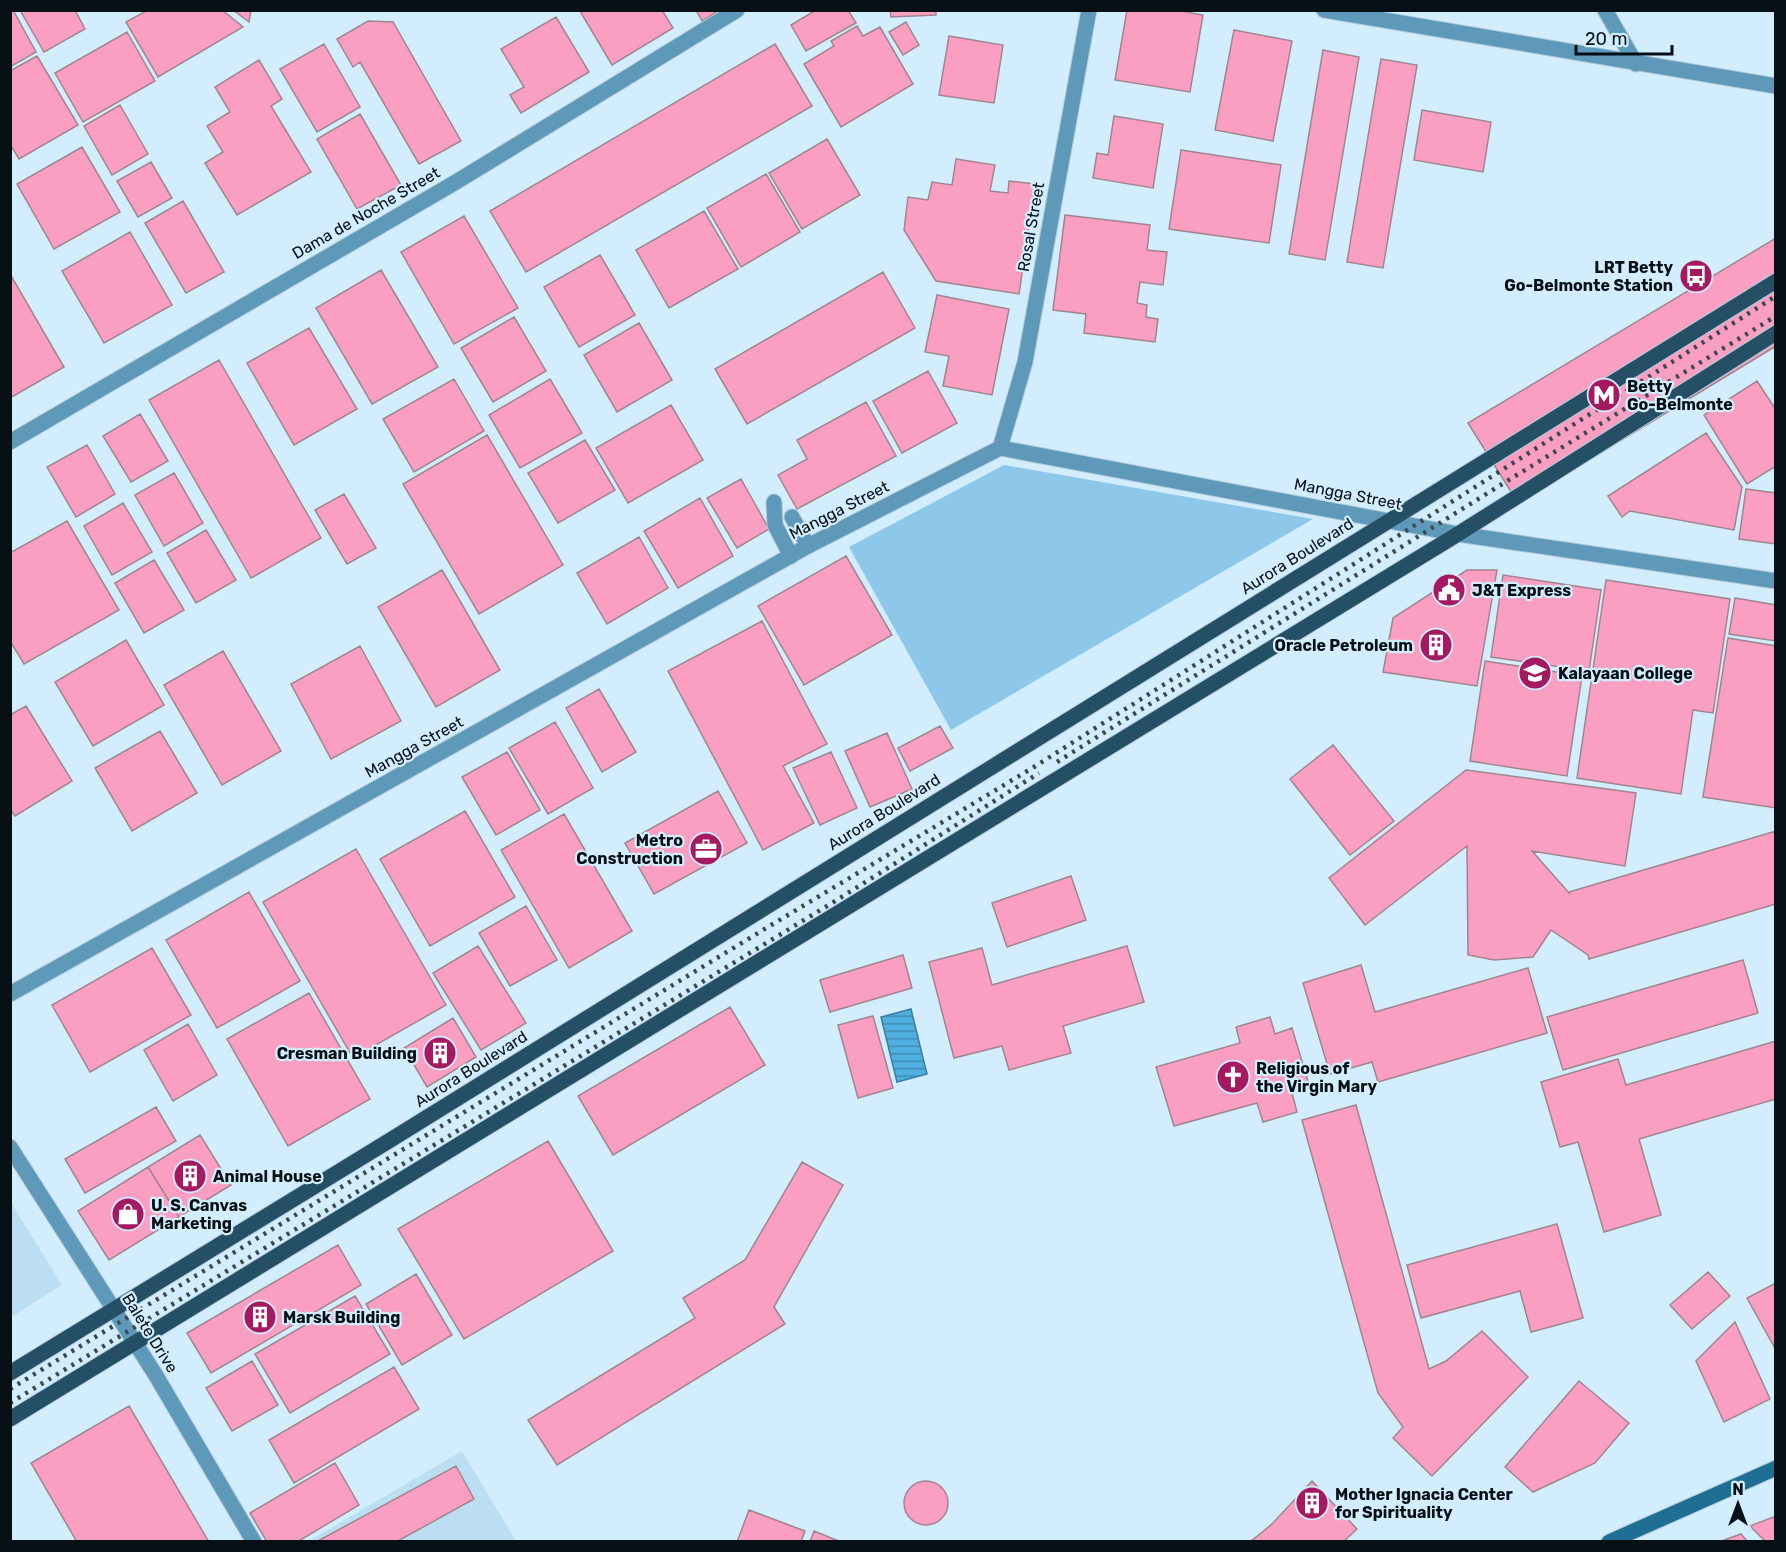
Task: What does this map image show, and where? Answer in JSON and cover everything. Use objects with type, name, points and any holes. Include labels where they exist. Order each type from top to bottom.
[{"type":"main road","name":"Aurora Boulevard","points":[[10,1373],[1776,281]]},
{"type":"main road","points":[[10,1419],[1458,534],[1776,333]]},
{"type":"main road","points":[[1609,1542],[1629,1538],[1776,1468]]},
{"type":"street","name":"Dama de Noche Street","points":[[10,442],[456,182],[737,10]]},
{"type":"street","name":"Rosal Street","points":[[1000,448],[1025,362],[1089,10]]},
{"type":"street","points":[[1324,10],[1776,86]]},
{"type":"street","points":[[1605,10],[1636,64]]},
{"type":"street","name":"Mangga Street","points":[[10,994],[808,546],[1000,448],[1458,534],[1776,581]]},
{"type":"street","points":[[774,502],[775,525],[791,556]]},
{"type":"street","points":[[792,517],[808,546]]},
{"type":"street","name":"Balete Drive","points":[[10,1147],[155,1374],[254,1542]]},
{"type":"shaded area","points":[[1004,465],[1313,519],[951,730],[849,547]]},
{"type":"shaded area","points":[[911,1009],[927,1074],[897,1082],[881,1017]]},
{"type":"shaded area","points":[[10,1201],[62,1285],[11,1317],[10,1317]]},
{"type":"shaded area","points":[[462,1451],[516,1541],[307,1542]]},
{"type":"building","points":[[10,10],[13,10],[36,52],[10,67]]},
{"type":"building","points":[[20,10],[75,10],[85,29],[44,52]]},
{"type":"building","points":[[148,10],[222,10],[243,27],[158,77],[126,22]]},
{"type":"building","points":[[233,10],[251,10],[249,22]]},
{"type":"building","points":[[585,10],[662,10],[673,28],[612,65],[581,13]]},
{"type":"building","points":[[696,10],[720,10],[702,21]]},
{"type":"building","points":[[816,10],[848,10],[856,23],[806,51],[791,25]]},
{"type":"building","points":[[890,10],[936,10],[936,15],[891,17]]},
{"type":"building","points":[[1127,10],[1176,10],[1203,15],[1190,92],[1115,80]]},
{"type":"building","points":[[556,17],[589,72],[521,113],[510,95],[524,87],[501,49]]},
{"type":"building","points":[[368,21],[393,22],[461,141],[419,164],[360,62],[353,67],[337,39]]},
{"type":"building","points":[[906,22],[919,45],[903,55],[889,32]]},
{"type":"building","points":[[857,26],[863,36],[880,27],[913,84],[841,127],[804,64],[834,46],[831,41]]},
{"type":"building","points":[[1234,30],[1292,41],[1273,141],[1215,130]]},
{"type":"building","points":[[127,32],[155,81],[83,122],[55,73]]},
{"type":"building","points":[[949,36],[1003,45],[994,103],[939,95]]},
{"type":"building","points":[[324,44],[360,107],[317,132],[280,69]]},
{"type":"building","points":[[775,44],[812,106],[526,272],[490,211]]},
{"type":"building","points":[[1323,50],[1359,57],[1325,260],[1289,254]]},
{"type":"building","points":[[37,56],[78,125],[19,159],[10,144],[10,71]]},
{"type":"building","points":[[1381,59],[1417,65],[1383,268],[1347,262]]},
{"type":"building","points":[[259,60],[282,99],[271,106],[311,172],[237,215],[205,163],[223,152],[207,126],[230,112],[215,87]]},
{"type":"building","points":[[120,105],[148,154],[112,175],[84,126]]},
{"type":"building","points":[[1422,110],[1491,122],[1483,172],[1414,160]]},
{"type":"building","points":[[360,114],[401,185],[357,209],[317,139]]},
{"type":"building","points":[[1114,116],[1163,124],[1153,188],[1093,178],[1097,153],[1108,155]]},
{"type":"building","points":[[827,139],[860,195],[802,229],[769,173]]},
{"type":"building","points":[[82,147],[120,212],[54,249],[17,184]]},
{"type":"building","points":[[1181,150],[1281,165],[1269,243],[1169,229]]},
{"type":"building","points":[[956,159],[995,165],[990,191],[1008,193],[1009,181],[1035,184],[1019,294],[936,281],[904,230],[908,197],[928,200],[932,182],[952,185]]},
{"type":"building","points":[[151,162],[172,198],[138,217],[117,181]]},
{"type":"building","points":[[766,174],[800,232],[741,267],[707,208]]},
{"type":"building","points":[[183,201],[224,272],[186,293],[145,223]]},
{"type":"building","points":[[704,211],[738,269],[669,308],[636,250]]},
{"type":"building","points":[[1065,215],[1150,225],[1147,250],[1167,252],[1163,285],[1140,282],[1137,303],[1147,305],[1146,317],[1158,319],[1155,342],[1084,333],[1086,314],[1053,310]]},
{"type":"building","points":[[464,216],[518,308],[454,344],[401,252]]},
{"type":"building","points":[[130,232],[172,305],[104,343],[62,271]]},
{"type":"building","name":"Betty Go-Belmonte","points":[[1776,238],[1776,346],[1518,503],[1468,423]]},
{"type":"building","points":[[600,255],[635,315],[579,347],[544,287]]},
{"type":"building","points":[[381,270],[438,367],[372,404],[316,308]]},
{"type":"building","points":[[883,272],[915,328],[747,424],[715,369]]},
{"type":"building","points":[[10,274],[64,367],[10,398]]},
{"type":"building","points":[[937,295],[1009,309],[992,395],[943,386],[949,356],[925,352]]},
{"type":"building","points":[[514,317],[546,371],[493,402],[461,348]]},
{"type":"building","points":[[639,323],[672,380],[617,412],[584,355]]},
{"type":"building","points":[[309,328],[357,409],[294,445],[247,363]]},
{"type":"building","points":[[219,360],[321,538],[251,578],[149,400]]},
{"type":"building","points":[[928,371],[957,423],[902,453],[873,401]]},
{"type":"building","points":[[454,379],[484,431],[414,472],[383,419]]},
{"type":"building","points":[[550,379],[582,433],[520,468],[489,415]]},
{"type":"building","points":[[1757,381],[1776,410],[1776,466],[1747,484],[1704,415]]},
{"type":"building","points":[[866,402],[896,456],[797,509],[778,475],[807,459],[797,440]]},
{"type":"building","points":[[671,405],[703,460],[628,503],[596,448]]},
{"type":"building","points":[[140,414],[168,461],[131,482],[103,436]]},
{"type":"building","points":[[1706,433],[1742,487],[1734,530],[1630,511],[1622,517],[1608,496]]},
{"type":"building","points":[[487,435],[563,565],[479,614],[403,484]]},
{"type":"building","points":[[585,440],[615,490],[558,523],[528,473]]},
{"type":"building","points":[[87,445],[115,494],[76,517],[47,467]]},
{"type":"building","points":[[174,473],[203,523],[164,546],[135,495]]},
{"type":"building","points":[[741,479],[769,529],[737,548],[707,498]]},
{"type":"building","points":[[1746,489],[1776,493],[1776,544],[1739,539]]},
{"type":"building","points":[[344,494],[376,548],[347,564],[315,510]]},
{"type":"building","points":[[700,498],[733,556],[678,588],[644,531]]},
{"type":"building","points":[[123,503],[152,552],[112,575],[84,526]]},
{"type":"building","points":[[67,521],[119,610],[24,664],[10,641],[10,553]]},
{"type":"building","points":[[206,530],[236,580],[196,603],[167,553]]},
{"type":"building","points":[[639,537],[668,588],[607,624],[577,573]]},
{"type":"building","points":[[846,556],[892,635],[804,685],[758,606]]},
{"type":"building","points":[[154,560],[184,610],[144,633],[115,583]]},
{"type":"building","points":[[442,570],[500,670],[436,707],[378,607]]},
{"type":"building","name":"Oracle Petroleum","points":[[1467,570],[1497,570],[1477,686],[1383,672],[1393,618]]},
{"type":"building","points":[[1503,575],[1601,590],[1589,671],[1491,657]]},
{"type":"building","points":[[1606,580],[1730,599],[1713,713],[1693,710],[1681,794],[1577,778]]},
{"type":"building","points":[[1735,598],[1776,605],[1776,641],[1729,634]]},
{"type":"building","points":[[762,621],[827,744],[783,766],[814,823],[763,850],[668,671]]},
{"type":"building","points":[[1728,638],[1776,646],[1776,808],[1703,797]]},
{"type":"building","points":[[126,640],[164,705],[93,746],[55,682]]},
{"type":"building","points":[[360,646],[401,721],[331,759],[291,684]]},
{"type":"building","points":[[223,651],[281,751],[222,785],[164,685]]},
{"type":"building","points":[[1485,661],[1582,676],[1567,776],[1470,761]]},
{"type":"building","points":[[599,689],[636,752],[602,772],[566,708]]},
{"type":"building","points":[[26,706],[72,781],[15,816],[10,809],[10,715]]},
{"type":"building","points":[[555,722],[593,788],[548,814],[509,748]]},
{"type":"building","points":[[940,726],[953,748],[910,771],[898,748]]},
{"type":"building","points":[[160,731],[197,793],[132,831],[95,768]]},
{"type":"building","points":[[887,733],[912,789],[870,807],[845,751]]},
{"type":"building","points":[[1333,745],[1394,821],[1350,855],[1290,779]]},
{"type":"building","points":[[507,752],[540,810],[496,835],[462,777]]},
{"type":"building","points":[[831,752],[857,808],[820,825],[793,768]]},
{"type":"building","points":[[1466,770],[1636,793],[1625,866],[1532,851],[1570,894],[1569,892],[1776,831],[1776,904],[1589,959],[1588,955],[1551,930],[1533,957],[1494,960],[1468,955],[1467,846],[1365,925],[1329,878]]},
{"type":"building","points":[[718,791],[747,843],[654,894],[625,843]]},
{"type":"building","points":[[465,811],[515,897],[430,946],[380,859]]},
{"type":"building","points":[[564,814],[632,931],[569,968],[501,850]]},
{"type":"building","points":[[356,849],[446,1005],[353,1058],[263,902]]},
{"type":"building","points":[[1071,876],[1086,920],[1007,947],[992,903]]},
{"type":"building","points":[[249,892],[300,981],[217,1028],[166,940]]},
{"type":"building","points":[[526,906],[557,960],[510,986],[479,933]]},
{"type":"building","points":[[478,946],[526,1023],[481,1050],[433,973]]},
{"type":"building","points":[[1127,946],[1144,1002],[1063,1026],[1071,1053],[1009,1070],[1002,1046],[954,1058],[929,962],[982,948],[992,985]]},
{"type":"building","points":[[152,948],[191,1015],[90,1072],[52,1005]]},
{"type":"building","points":[[903,955],[912,988],[830,1012],[820,980]]},
{"type":"building","points":[[1743,960],[1758,1013],[1563,1070],[1547,1017]]},
{"type":"building","points":[[1361,965],[1375,1012],[1528,968],[1547,1033],[1378,1082],[1372,1062],[1330,1074],[1303,983]]},
{"type":"building","points":[[309,993],[370,1099],[288,1146],[227,1039]]},
{"type":"building","points":[[730,1007],[765,1065],[613,1155],[578,1096]]},
{"type":"building","points":[[873,1016],[893,1088],[858,1098],[838,1025]]},
{"type":"building","name":"Religious of the Virgin Mary","points":[[1270,1017],[1275,1034],[1292,1028],[1310,1088],[1292,1093],[1297,1112],[1263,1122],[1257,1103],[1174,1126],[1156,1067],[1240,1043],[1236,1027]]},
{"type":"building","name":"Cresman Building","points":[[453,1018],[476,1057],[427,1087],[404,1048]]},
{"type":"building","points":[[188,1024],[217,1075],[173,1101],[144,1050]]},
{"type":"building","points":[[1776,1041],[1776,1099],[1639,1139],[1661,1215],[1604,1232],[1578,1142],[1560,1147],[1541,1082],[1618,1059],[1626,1085]]},
{"type":"building","points":[[1356,1105],[1429,1369],[1446,1361],[1482,1331],[1528,1377],[1432,1476],[1393,1438],[1403,1427],[1378,1393],[1302,1120]]},
{"type":"building","points":[[156,1107],[176,1141],[85,1193],[65,1159]]},
{"type":"building","name":"Animal House","points":[[200,1135],[231,1185],[179,1217],[148,1167]]},
{"type":"building","points":[[548,1141],[613,1251],[464,1339],[398,1229]]},
{"type":"building","points":[[802,1162],[843,1185],[774,1307],[785,1324],[557,1465],[528,1420],[695,1318],[683,1298],[745,1260]]},
{"type":"building","name":"U. S. Canvas Marketing","points":[[148,1167],[179,1217],[109,1260],[78,1211]]},
{"type":"building","points":[[1557,1224],[1583,1318],[1531,1332],[1520,1291],[1421,1318],[1407,1265]]},
{"type":"building","name":"Marsk Building","points":[[338,1245],[361,1285],[211,1373],[187,1333]]},
{"type":"building","points":[[1708,1272],[1730,1296],[1692,1329],[1670,1305]]},
{"type":"building","points":[[416,1274],[452,1335],[402,1365],[366,1304]]},
{"type":"building","points":[[1776,1283],[1776,1350],[1747,1298]]},
{"type":"building","points":[[355,1296],[390,1354],[290,1413],[255,1354]]},
{"type":"building","points":[[1735,1322],[1770,1399],[1724,1422],[1696,1361]]},
{"type":"building","points":[[252,1361],[278,1405],[232,1431],[206,1388]]},
{"type":"building","points":[[394,1367],[419,1409],[294,1483],[269,1440]]},
{"type":"building","points":[[1579,1381],[1629,1423],[1595,1463],[1533,1492],[1505,1467]]},
{"type":"building","points":[[129,1406],[209,1542],[77,1542],[31,1463]]},
{"type":"building","points":[[335,1463],[359,1505],[297,1542],[267,1542],[250,1513]]},
{"type":"building","points":[[456,1466],[474,1499],[396,1542],[316,1542]]},
{"type":"building","points":[[926,1481],[941,1488],[948,1503],[941,1518],[926,1525],[911,1518],[904,1503],[911,1488]]},
{"type":"building","name":"Mother Ignacia Center for Spirituality","points":[[1312,1481],[1357,1529],[1343,1542],[1250,1542],[1272,1524]]},
{"type":"building","points":[[749,1510],[805,1531],[801,1542],[737,1542]]},
{"type":"building","points":[[1776,1516],[1776,1542],[1766,1542],[1750,1526]]},
{"type":"building","points":[[814,1531],[841,1542],[810,1542]]},
{"type":"building","points":[[1741,1534],[1748,1542],[1719,1542]]},
{"type":"railway","points":[[10,1389],[1034,767],[1776,296]]},
{"type":"railway","points":[[1057,762],[1776,316]]},
{"type":"railway","points":[[10,1403],[832,903],[1039,773]]},
{"type":"place","name":"LRT Betty Go-Belmonte Station","points":[[1696,276]]},
{"type":"place","name":"Betty Go-Belmonte","points":[[1604,395]]},
{"type":"place","name":"J&T Express","points":[[1449,590]]},
{"type":"place","name":"Oracle Petroleum","points":[[1436,645]]},
{"type":"place","name":"Kalayaan College","points":[[1535,673]]},
{"type":"place","name":"Metro Construction","points":[[706,849]]},
{"type":"place","name":"Cresman Building","points":[[440,1053]]},
{"type":"place","name":"Religious of the Virgin Mary","points":[[1233,1077]]},
{"type":"place","name":"Animal House","points":[[190,1176]]},
{"type":"place","name":"U. S. Canvas Marketing","points":[[128,1214]]},
{"type":"place","name":"Marsk Building","points":[[260,1317]]},
{"type":"place","name":"Mother Ignacia Center for Spirituality","points":[[1312,1503]]}]
